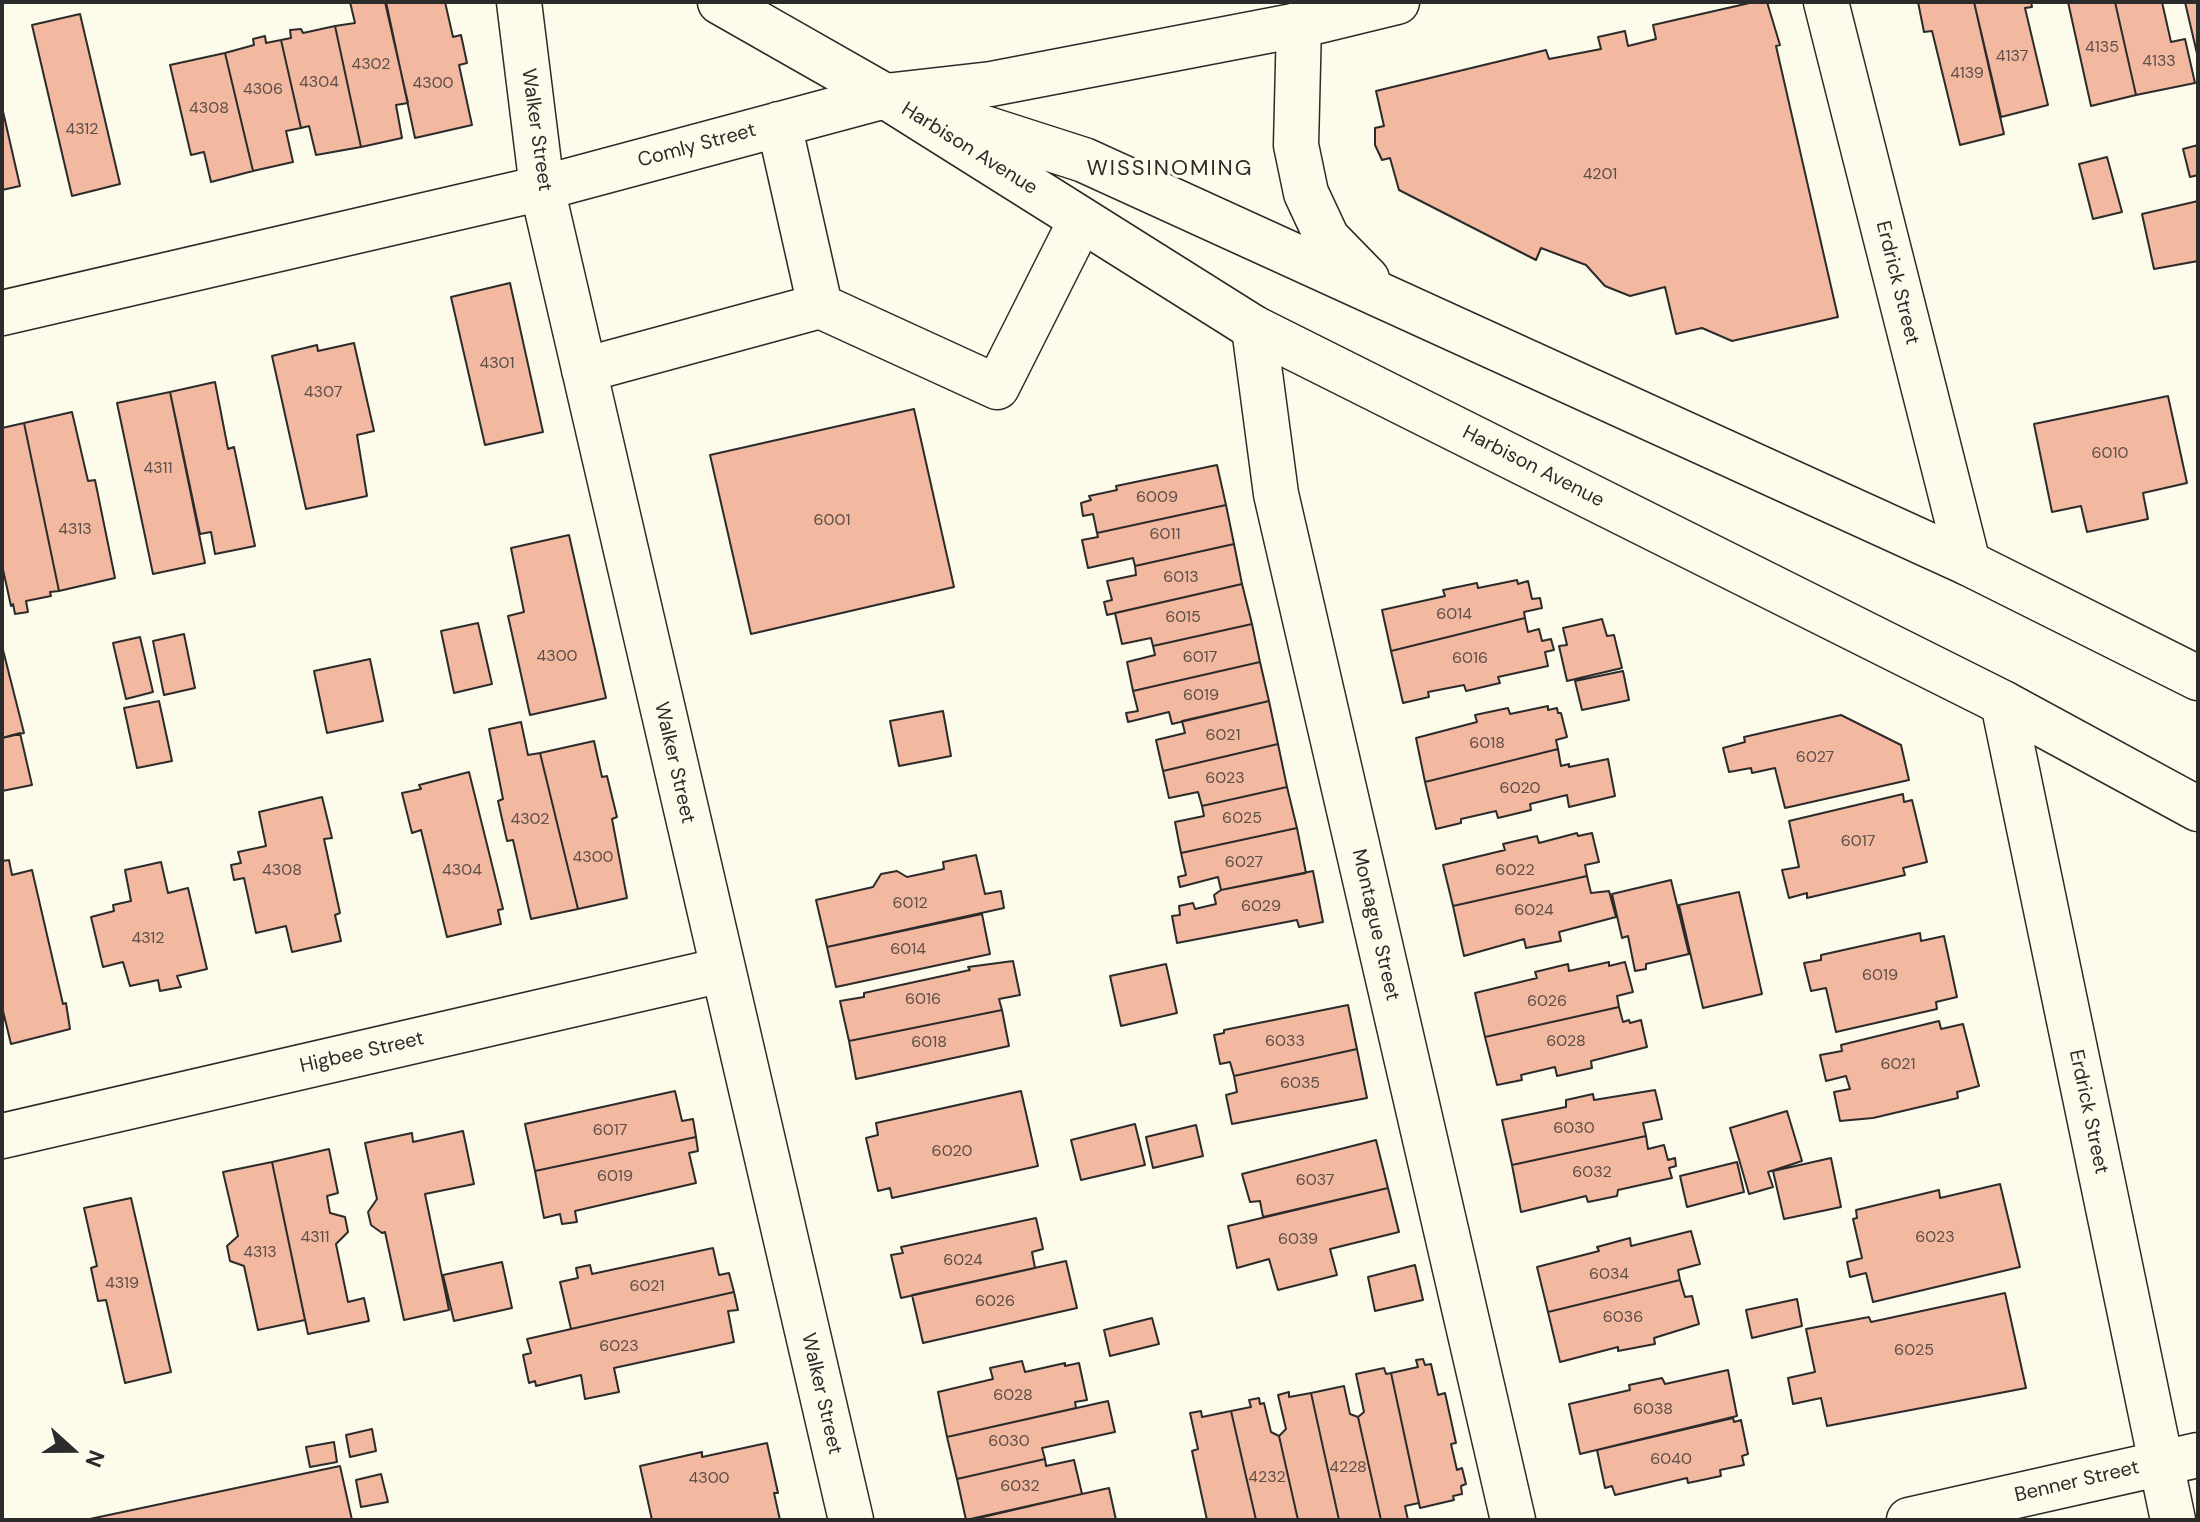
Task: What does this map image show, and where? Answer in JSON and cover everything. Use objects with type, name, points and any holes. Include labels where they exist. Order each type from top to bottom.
[{"type":"street","name":"Walker Street","points":[[519,2],[542,188],[851,1520]]},
{"type":"street","name":"Harbison Avenue","points":[[720,2],[885,96],[1254,328],[2003,703],[2198,809]]},
{"type":"street","name":"Comly Street","points":[[2,313],[542,188],[885,96],[991,84],[1397,2]]},
{"type":"street","name":"Erdrick Street","points":[[1826,2],[1968,563]]},
{"type":"street","points":[[1299,24],[1296,145],[1306,193],[1327,238],[1382,295]]},
{"type":"street","name":"Harbison Avenue","points":[[885,96],[1084,160],[1968,563],[2198,678]]},
{"type":"street","points":[[779,124],[820,306]]},
{"type":"street","points":[[584,370],[820,306],[997,387],[1081,220]]},
{"type":"street","name":"Montague Street","points":[[1254,328],[1276,494],[1513,1520]]},
{"type":"street","name":"Erdrick Street","points":[[2003,703],[2179,1459],[2173,1520]]},
{"type":"street","name":"Higbee Street","points":[[2,1136],[722,970]]},
{"type":"street","name":"Benner Street","points":[[1909,1520],[2179,1459]]},
{"type":"building","points":[[350,2],[385,2],[408,103],[396,105],[402,138],[361,147],[335,26],[355,23]]},
{"type":"building","points":[[386,2],[445,2],[453,37],[461,35],[467,63],[459,65],[472,125],[415,138]]},
{"type":"building","points":[[1754,2],[1767,2],[1780,45],[1776,46],[1838,317],[1732,341],[1702,328],[1676,334],[1665,287],[1630,296],[1605,286],[1586,265],[1541,248],[1536,260],[1399,190],[1390,158],[1382,160],[1375,145],[1375,128],[1384,126],[1376,91],[1546,50],[1549,59],[1601,49],[1598,37],[1625,31],[1628,46],[1656,39],[1653,25]]},
{"type":"building","points":[[1918,2],[1974,2],[2004,134],[1960,145],[1932,31],[1924,32]]},
{"type":"building","points":[[1974,2],[2031,2],[2032,7],[2025,8],[2048,105],[2001,117]]},
{"type":"building","points":[[2068,2],[2115,2],[2136,95],[2091,106]]},
{"type":"building","points":[[2115,2],[2162,2],[2171,42],[2185,39],[2195,83],[2136,95]]},
{"type":"building","points":[[2185,2],[2198,2],[2198,58]]},
{"type":"building","points":[[80,14],[120,184],[72,196],[32,25]]},
{"type":"building","points":[[335,26],[361,147],[316,155],[309,126],[301,128],[281,40],[291,38],[290,30],[301,29],[303,33]]},
{"type":"building","points":[[265,36],[266,43],[281,40],[301,128],[286,131],[293,162],[253,171],[225,53],[254,45],[253,39]]},
{"type":"building","points":[[225,53],[253,171],[211,182],[204,152],[191,155],[170,65]]},
{"type":"building","points":[[2,107],[20,186],[2,190]]},
{"type":"building","points":[[2198,145],[2198,175],[2190,177],[2183,149]]},
{"type":"building","points":[[2107,157],[2122,212],[2093,219],[2079,164]]},
{"type":"building","points":[[2198,201],[2198,261],[2154,269],[2142,214]]},
{"type":"building","points":[[510,283],[543,432],[485,445],[451,297]]},
{"type":"building","points":[[354,343],[374,431],[357,435],[367,496],[306,509],[272,356],[317,345],[318,351]]},
{"type":"building","points":[[215,382],[228,449],[234,447],[255,546],[215,554],[211,532],[200,534],[170,392]]},
{"type":"building","points":[[170,392],[205,563],[153,574],[117,403]]},
{"type":"building","points":[[2168,396],[2187,483],[2143,493],[2148,519],[2087,532],[2081,506],[2052,512],[2034,424]]},
{"type":"building","points":[[914,409],[954,587],[751,634],[710,455]]},
{"type":"building","points":[[72,412],[88,481],[95,480],[115,578],[59,591],[24,423]]},
{"type":"building","points":[[24,423],[59,591],[50,592],[51,596],[26,601],[28,612],[15,614],[2,565],[2,428]]},
{"type":"building","points":[[1217,465],[1226,505],[1097,533],[1093,514],[1083,516],[1081,503],[1091,500],[1089,496],[1117,490],[1116,486]]},
{"type":"building","points":[[1226,505],[1234,544],[1135,566],[1133,558],[1088,568],[1082,540],[1098,537],[1097,533]]},
{"type":"building","points":[[569,535],[606,698],[530,715],[508,616],[524,612],[511,548]]},
{"type":"building","points":[[1234,544],[1242,584],[1107,615],[1104,602],[1112,600],[1107,581],[1136,575],[1135,566]]},
{"type":"building","points":[[1517,580],[1518,584],[1528,581],[1532,599],[1540,598],[1542,608],[1524,612],[1525,618],[1391,651],[1382,610],[1445,596],[1443,590],[1477,583],[1478,588]]},
{"type":"building","points":[[1242,584],[1252,624],[1153,646],[1151,638],[1122,644],[1115,613]]},
{"type":"building","points":[[1525,618],[1528,632],[1539,629],[1542,641],[1551,639],[1554,650],[1545,652],[1548,666],[1498,677],[1500,683],[1466,691],[1464,685],[1428,692],[1429,697],[1403,703],[1391,651]]},
{"type":"building","points":[[1602,619],[1607,636],[1614,635],[1622,668],[1567,681],[1559,646],[1567,645],[1563,628]]},
{"type":"building","points":[[478,623],[492,684],[454,693],[441,631]]},
{"type":"building","points":[[1252,624],[1260,662],[1133,691],[1127,662],[1155,655],[1153,646]]},
{"type":"building","points":[[184,634],[195,688],[164,695],[153,641]]},
{"type":"building","points":[[140,637],[153,692],[126,699],[113,643]]},
{"type":"building","points":[[2,646],[24,733],[2,738]]},
{"type":"building","points":[[370,659],[383,721],[327,733],[314,671]]},
{"type":"building","points":[[1260,662],[1269,701],[1172,724],[1169,712],[1128,722],[1126,713],[1138,711],[1133,691]]},
{"type":"building","points":[[1623,671],[1629,700],[1582,710],[1575,681]]},
{"type":"building","points":[[159,701],[172,761],[137,768],[124,708]]},
{"type":"building","points":[[1269,701],[1278,744],[1163,771],[1156,740],[1185,733],[1182,721]]},
{"type":"building","points":[[1548,706],[1548,710],[1557,708],[1561,713],[1567,737],[1556,740],[1558,749],[1425,782],[1416,738],[1477,722],[1475,715],[1508,708],[1510,714]]},
{"type":"building","points":[[943,711],[951,756],[899,766],[890,721]]},
{"type":"building","points":[[1841,715],[1901,745],[1909,780],[1785,808],[1775,768],[1752,773],[1751,768],[1729,772],[1723,748],[1745,742],[1744,737]]},
{"type":"building","points":[[521,722],[528,755],[540,753],[578,909],[531,919],[513,840],[507,841],[498,801],[503,799],[489,729]]},
{"type":"building","points":[[20,733],[32,785],[2,791],[2,738]]},
{"type":"building","points":[[594,741],[602,777],[607,776],[617,817],[612,819],[627,898],[578,909],[540,753]]},
{"type":"building","points":[[1278,744],[1287,787],[1202,806],[1198,792],[1169,798],[1163,771]]},
{"type":"building","points":[[1558,749],[1561,766],[1608,759],[1615,796],[1569,807],[1567,795],[1530,804],[1531,810],[1498,818],[1496,811],[1436,829],[1425,782]]},
{"type":"building","points":[[469,772],[503,909],[498,910],[501,924],[447,937],[421,830],[412,833],[402,793],[421,789],[419,785]]},
{"type":"building","points":[[1287,787],[1297,828],[1181,853],[1175,822],[1204,816],[1202,806]]},
{"type":"building","points":[[1903,794],[1904,802],[1912,800],[1927,862],[1903,868],[1905,875],[1807,898],[1807,893],[1789,898],[1782,870],[1799,867],[1789,821]]},
{"type":"building","points":[[322,797],[332,838],[324,839],[340,913],[335,915],[341,941],[292,952],[286,926],[256,933],[244,878],[234,880],[231,865],[241,863],[238,852],[266,846],[259,812]]},
{"type":"building","points":[[1297,828],[1306,873],[1221,890],[1218,877],[1180,887],[1178,877],[1186,875],[1181,853]]},
{"type":"building","points":[[1577,833],[1578,836],[1592,833],[1599,862],[1585,865],[1587,876],[1453,906],[1443,865],[1505,850],[1503,844],[1537,836],[1539,843]]},
{"type":"building","points":[[976,855],[985,894],[1001,891],[1004,908],[827,947],[816,900],[873,887],[881,874],[897,871],[907,877],[944,869],[943,862]]},
{"type":"building","points":[[9,860],[12,875],[32,870],[70,1029],[11,1044],[2,1007],[2,861]]},
{"type":"building","points":[[161,862],[168,893],[188,888],[207,969],[177,976],[181,987],[160,991],[158,980],[130,986],[123,962],[103,967],[91,917],[114,911],[113,905],[131,901],[125,870]]},
{"type":"building","points":[[1313,871],[1323,922],[1299,927],[1297,920],[1177,943],[1172,916],[1180,915],[1179,906],[1193,903],[1195,909],[1216,904],[1214,895],[1221,890]]},
{"type":"building","points":[[1587,876],[1591,893],[1609,891],[1616,917],[1559,932],[1561,941],[1526,948],[1524,939],[1464,956],[1453,906]]},
{"type":"building","points":[[1671,880],[1689,954],[1646,964],[1646,969],[1635,971],[1628,936],[1622,938],[1612,894]]},
{"type":"building","points":[[1739,892],[1762,994],[1703,1008],[1679,905]]},
{"type":"building","points":[[982,914],[990,954],[836,987],[827,947]]},
{"type":"building","points":[[1920,933],[1921,941],[1944,936],[1957,997],[1936,1002],[1937,1009],[1836,1032],[1826,988],[1811,991],[1804,963],[1821,960],[1821,955]]},
{"type":"building","points":[[1013,961],[1020,995],[999,999],[1002,1010],[849,1041],[840,1001],[970,970],[968,967]]},
{"type":"building","points":[[1609,962],[1609,966],[1625,962],[1633,992],[1617,996],[1619,1007],[1485,1037],[1475,993],[1537,978],[1535,972],[1568,964],[1569,971]]},
{"type":"building","points":[[1166,964],[1177,1013],[1121,1026],[1110,976]]},
{"type":"building","points":[[1348,1005],[1357,1049],[1234,1076],[1230,1062],[1220,1064],[1214,1035],[1224,1033],[1224,1030]]},
{"type":"building","points":[[1619,1007],[1623,1022],[1641,1020],[1647,1047],[1591,1061],[1592,1068],[1557,1076],[1555,1067],[1521,1075],[1522,1080],[1497,1085],[1485,1037]]},
{"type":"building","points":[[1002,1010],[1009,1046],[856,1079],[849,1041]]},
{"type":"building","points":[[1939,1021],[1941,1029],[1963,1024],[1979,1086],[1957,1092],[1958,1098],[1873,1118],[1840,1121],[1834,1092],[1850,1089],[1846,1076],[1826,1081],[1820,1055],[1842,1051],[1841,1045]]},
{"type":"building","points":[[1357,1049],[1367,1098],[1232,1124],[1226,1095],[1237,1092],[1234,1076]]},
{"type":"building","points":[[1655,1090],[1662,1119],[1643,1123],[1646,1136],[1512,1165],[1502,1120],[1566,1107],[1566,1100],[1593,1094],[1594,1100]]},
{"type":"building","points":[[675,1091],[682,1121],[693,1119],[696,1137],[535,1171],[525,1124]]},
{"type":"building","points":[[1021,1091],[1038,1166],[892,1198],[890,1188],[878,1191],[866,1138],[878,1135],[876,1123]]},
{"type":"building","points":[[1787,1111],[1802,1161],[1768,1172],[1773,1187],[1749,1194],[1730,1128]]},
{"type":"building","points":[[1135,1124],[1145,1165],[1081,1180],[1071,1140]]},
{"type":"building","points":[[1196,1125],[1203,1156],[1153,1168],[1146,1137]]},
{"type":"building","points":[[463,1131],[474,1184],[425,1194],[449,1310],[404,1320],[385,1232],[371,1225],[368,1212],[377,1199],[365,1143],[412,1133],[413,1142]]},
{"type":"building","points":[[1646,1136],[1648,1149],[1664,1145],[1668,1160],[1675,1158],[1676,1166],[1669,1168],[1672,1178],[1618,1190],[1617,1196],[1588,1202],[1586,1196],[1521,1212],[1512,1165]]},
{"type":"building","points":[[696,1137],[698,1151],[689,1153],[696,1183],[575,1211],[577,1222],[562,1224],[560,1214],[544,1218],[535,1171]]},
{"type":"building","points":[[1376,1140],[1388,1188],[1263,1217],[1260,1201],[1250,1202],[1242,1174]]},
{"type":"building","points":[[329,1149],[338,1193],[327,1196],[330,1213],[345,1217],[348,1232],[336,1244],[348,1302],[364,1298],[369,1321],[308,1334],[272,1162]]},
{"type":"building","points":[[1831,1158],[1841,1207],[1784,1219],[1773,1171]]},
{"type":"building","points":[[272,1162],[305,1320],[258,1330],[244,1266],[230,1261],[227,1246],[238,1236],[223,1172]]},
{"type":"building","points":[[1737,1162],[1744,1192],[1687,1207],[1680,1176]]},
{"type":"building","points":[[2000,1184],[2020,1267],[1873,1302],[1866,1273],[1850,1277],[1847,1262],[1862,1258],[1853,1219],[1857,1218],[1856,1210],[1939,1190],[1940,1198]]},
{"type":"building","points":[[1388,1188],[1399,1232],[1330,1249],[1337,1275],[1278,1290],[1269,1259],[1237,1268],[1228,1226]]},
{"type":"building","points":[[131,1198],[171,1372],[125,1383],[106,1300],[98,1301],[91,1268],[97,1266],[84,1208]]},
{"type":"building","points":[[1036,1218],[1043,1249],[1032,1252],[1035,1268],[901,1298],[891,1255],[903,1253],[901,1247]]},
{"type":"building","points":[[1691,1231],[1700,1264],[1678,1270],[1680,1280],[1548,1312],[1537,1267],[1599,1251],[1597,1247],[1630,1238],[1631,1246]]},
{"type":"building","points":[[713,1248],[719,1275],[729,1273],[734,1292],[571,1329],[560,1282],[578,1278],[576,1268],[590,1265],[592,1274]]},
{"type":"building","points":[[1066,1261],[1077,1308],[923,1343],[912,1295]]},
{"type":"building","points":[[502,1262],[512,1308],[454,1321],[443,1275]]},
{"type":"building","points":[[1415,1265],[1423,1300],[1375,1311],[1368,1277]]},
{"type":"building","points":[[1680,1280],[1685,1297],[1692,1296],[1699,1324],[1654,1338],[1655,1344],[1618,1351],[1618,1347],[1560,1362],[1548,1312]]},
{"type":"building","points":[[734,1292],[738,1310],[728,1311],[734,1342],[614,1368],[619,1392],[585,1399],[581,1375],[536,1386],[535,1381],[529,1383],[523,1355],[531,1353],[527,1339]]},
{"type":"building","points":[[2005,1293],[2026,1388],[1827,1426],[1821,1398],[1793,1404],[1788,1378],[1815,1372],[1806,1329],[1869,1317],[1871,1322]]},
{"type":"building","points":[[1797,1299],[1802,1326],[1752,1338],[1746,1310]]},
{"type":"building","points":[[1152,1318],[1159,1344],[1110,1356],[1104,1330]]},
{"type":"building","points":[[1423,1359],[1425,1365],[1431,1364],[1438,1395],[1445,1393],[1456,1443],[1451,1444],[1457,1470],[1462,1468],[1466,1484],[1461,1486],[1462,1494],[1453,1496],[1454,1500],[1420,1508],[1391,1373],[1418,1367],[1416,1360]]},
{"type":"building","points":[[1022,1361],[1025,1372],[1079,1363],[1087,1400],[1075,1402],[1076,1408],[947,1437],[938,1392],[993,1379],[990,1368]]},
{"type":"building","points":[[1384,1368],[1386,1374],[1391,1373],[1419,1503],[1405,1506],[1408,1520],[1381,1520],[1358,1417],[1364,1412],[1356,1374]]},
{"type":"building","points":[[1728,1370],[1737,1416],[1580,1454],[1569,1404],[1630,1390],[1629,1385],[1662,1378],[1665,1384]]},
{"type":"building","points":[[1344,1386],[1350,1414],[1358,1417],[1381,1520],[1339,1520],[1311,1393]]},
{"type":"building","points":[[1289,1392],[1289,1397],[1311,1393],[1339,1520],[1298,1520],[1279,1436],[1286,1429],[1278,1395]]},
{"type":"building","points":[[1259,1398],[1260,1404],[1264,1403],[1271,1432],[1279,1436],[1298,1520],[1256,1520],[1231,1411],[1251,1407],[1249,1400]]},
{"type":"building","points":[[1108,1401],[1115,1432],[1042,1448],[1045,1459],[957,1479],[947,1437]]},
{"type":"building","points":[[1201,1411],[1202,1417],[1231,1411],[1256,1520],[1207,1520],[1192,1451],[1198,1449],[1190,1413]]},
{"type":"building","points":[[1733,1418],[1734,1422],[1741,1420],[1748,1454],[1742,1456],[1744,1465],[1720,1470],[1721,1476],[1688,1483],[1687,1478],[1615,1495],[1612,1486],[1605,1488],[1597,1450]]},
{"type":"building","points":[[372,1429],[376,1451],[350,1457],[346,1435]]},
{"type":"building","points":[[334,1442],[337,1462],[310,1467],[306,1447]]},
{"type":"building","points":[[767,1443],[778,1493],[774,1493],[780,1520],[652,1520],[640,1466],[702,1452],[702,1457]]},
{"type":"building","points":[[1045,1459],[1046,1466],[1074,1460],[1082,1494],[966,1520],[957,1479]]},
{"type":"building","points":[[340,1466],[352,1520],[85,1520]]},
{"type":"building","points":[[381,1474],[388,1502],[361,1507],[356,1480]]},
{"type":"building","points":[[1109,1488],[1116,1520],[970,1520],[1082,1494]]},
{"type":"district","name":"WISSINOMING","points":[[1170,169]]}]
